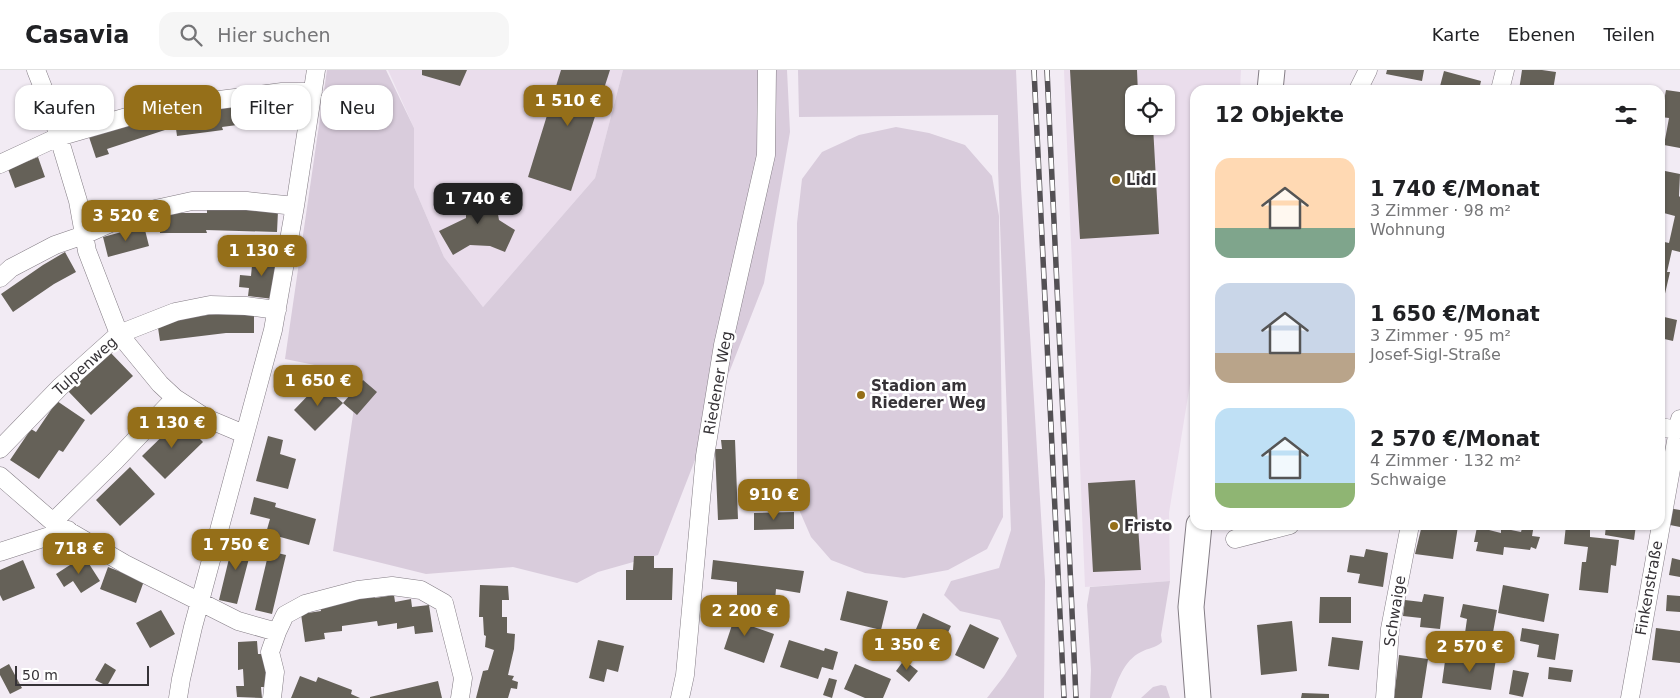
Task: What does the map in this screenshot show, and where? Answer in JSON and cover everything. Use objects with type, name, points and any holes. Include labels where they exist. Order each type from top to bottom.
[{"type":"main road","points":[[1270,85],[1272,70]]},
{"type":"main road","points":[[1198,698],[1191,607],[1199,530]]},
{"type":"street","points":[[36,70],[47,98],[78,202],[87,251],[119,334],[160,384],[175,398],[206,418],[244,434]]},
{"type":"street","points":[[178,698],[200,600],[274,330],[314,92],[316,70]]},
{"type":"street","name":"Riedener Weg","points":[[680,698],[686,665],[705,456],[723,345],[766,155],[767,70]]},
{"type":"street","points":[[1360,85],[1368,70]]},
{"type":"street","points":[[1501,85],[1505,70]]},
{"type":"street","points":[[0,164],[58,137],[172,104],[282,92],[314,92]]},
{"type":"street","points":[[0,278],[11,268],[55,245],[84,235],[128,215],[192,201],[247,201],[295,206]]},
{"type":"street","name":"Tulpenweg","points":[[0,449],[60,387],[119,334],[175,312],[210,305],[246,306],[277,310]]},
{"type":"street","points":[[0,552],[60,526],[116,460],[175,398]]},
{"type":"street","points":[[1665,426],[1679,425]]},
{"type":"street","name":"Finkenstraße","points":[[1665,503],[1679,425]]},
{"type":"street","points":[[0,476],[60,526],[125,564],[238,620],[277,632]]},
{"type":"street","points":[[1235,539],[1270,530]]},
{"type":"street","name":"Schwaige","points":[[1385,698],[1390,629],[1409,530]]},
{"type":"street","name":"Finkenstraße","points":[[1630,698],[1660,530]]},
{"type":"street","points":[[272,698],[274,672],[270,652],[285,615],[305,604],[332,596],[358,590],[392,586],[421,590],[444,604],[464,678],[460,698]]},
{"type":"shaded area","points":[[327,70],[386,70],[414,128],[414,187],[444,257],[483,307],[595,178],[623,70],[787,70],[790,132],[764,283],[658,555],[598,572],[577,583],[513,567],[426,574],[333,551],[359,374],[285,359],[321,111],[321,130],[393,130],[393,85],[325,85]]},
{"type":"shaded area","points":[[388,70],[623,70],[595,178],[483,307],[444,257],[414,187],[414,128]]},
{"type":"shaded area","points":[[798,70],[1016,70],[1021,187],[1045,581],[1044,698],[987,698],[1017,656],[1000,620],[960,611],[944,595],[951,581],[999,568],[1011,530],[998,168],[998,115],[799,117]]},
{"type":"shaded area","points":[[1064,70],[1241,70],[1240,85],[1190,85],[1190,384],[1169,513],[1170,581],[1085,587]]},
{"type":"shaded area","points":[[896,127],[929,133],[965,145],[992,176],[999,216],[1003,517],[987,549],[948,570],[904,578],[865,573],[831,560],[811,537],[797,505],[797,223],[802,179],[822,152],[859,135]]},
{"type":"shaded area","points":[[1170,581],[1161,635],[1162,642],[1141,652],[1125,666],[1111,698],[1090,698],[1091,670],[1087,605],[1090,587]]},
{"type":"shaded area","points":[[1166,686],[1170,698],[1141,698],[1153,687]]},
{"type":"building","points":[[422,70],[467,70],[460,86],[422,75]]},
{"type":"building","points":[[561,70],[610,70],[571,191],[528,177]]},
{"type":"building","name":"Lidl","points":[[1070,70],[1137,70],[1138,85],[1125,85],[1125,135],[1154,135],[1159,234],[1080,239]]},
{"type":"building","points":[[1387,70],[1424,70],[1422,81],[1386,74]]},
{"type":"building","points":[[1522,70],[1556,72],[1554,85],[1520,85]]},
{"type":"building","points":[[1444,71],[1481,81],[1480,85],[1440,85]]},
{"type":"building","points":[[1666,90],[1680,92],[1680,148],[1665,145],[1669,118],[1665,118]]},
{"type":"building","points":[[231,105],[231,126],[222,127],[223,130],[177,136],[176,130],[221,130],[221,107]]},
{"type":"building","points":[[124,123],[124,130],[165,130],[107,149],[109,154],[96,158],[89,137],[107,130],[114,130],[114,127]]},
{"type":"building","points":[[38,157],[45,177],[15,188],[8,169]]},
{"type":"building","points":[[1665,171],[1680,174],[1680,252],[1672,250],[1667,272],[1670,272],[1665,294],[1665,242],[1669,243],[1675,216],[1665,213]]},
{"type":"building","points":[[466,185],[488,186],[488,208],[493,207],[497,209],[499,220],[515,230],[505,252],[490,246],[470,245],[453,255],[439,231],[466,218]]},
{"type":"building","points":[[207,208],[278,211],[277,232],[206,230],[207,233],[160,233],[159,213],[207,213]]},
{"type":"building","points":[[144,226],[149,246],[108,257],[103,237]]},
{"type":"building","points":[[65,252],[76,272],[54,284],[13,312],[1,294]]},
{"type":"building","points":[[253,255],[279,258],[274,299],[248,296],[249,288],[239,287],[240,275],[251,276]]},
{"type":"building","points":[[254,312],[254,333],[226,333],[160,341],[157,321],[224,313]]},
{"type":"building","points":[[1665,317],[1677,320],[1673,341],[1665,339]]},
{"type":"building","points":[[109,351],[133,376],[91,415],[68,391]]},
{"type":"building","points":[[363,380],[377,392],[357,415],[343,403]]},
{"type":"building","points":[[320,383],[343,403],[315,431],[294,410]]},
{"type":"building","points":[[57,401],[85,420],[63,452],[59,450],[39,479],[10,460],[31,429],[36,432]]},
{"type":"building","points":[[180,419],[203,442],[165,479],[142,456]]},
{"type":"building","points":[[268,436],[283,440],[280,454],[296,459],[288,489],[256,481]]},
{"type":"building","points":[[721,440],[735,440],[738,519],[718,520],[715,449],[722,449]]},
{"type":"building","points":[[130,467],[155,494],[120,526],[96,500]]},
{"type":"building","name":"Fristo","points":[[1135,480],[1141,570],[1093,572],[1088,483]]},
{"type":"building","points":[[254,497],[276,503],[275,507],[316,519],[309,545],[266,533],[270,519],[250,514]]},
{"type":"building","points":[[1668,508],[1680,510],[1680,527],[1665,524]]},
{"type":"building","points":[[794,512],[794,529],[754,530],[754,513]]},
{"type":"building","points":[[1421,530],[1457,530],[1453,559],[1415,554]]},
{"type":"building","points":[[1476,530],[1489,530],[1501,533],[1501,530],[1521,532],[1522,530],[1533,530],[1532,536],[1540,537],[1536,549],[1531,547],[1530,550],[1504,547],[1503,555],[1476,551],[1478,542],[1474,542]]},
{"type":"building","points":[[1565,530],[1590,530],[1590,537],[1619,540],[1616,566],[1611,565],[1608,593],[1579,590],[1582,562],[1586,562],[1588,547],[1564,544]]},
{"type":"building","points":[[1606,530],[1635,530],[1634,540],[1605,535]]},
{"type":"building","points":[[234,538],[253,543],[237,604],[219,600]]},
{"type":"building","points":[[1366,549],[1388,553],[1383,587],[1358,583],[1360,574],[1347,572],[1350,555],[1364,557]]},
{"type":"building","points":[[269,551],[286,555],[272,614],[255,610]]},
{"type":"building","points":[[84,556],[100,581],[81,593],[73,581],[64,587],[56,574]]},
{"type":"building","points":[[634,556],[654,556],[654,568],[673,568],[672,600],[626,600],[626,570],[633,570]]},
{"type":"building","points":[[1672,558],[1680,560],[1680,577],[1669,575]]},
{"type":"building","points":[[23,560],[35,588],[3,601],[0,595],[0,570]]},
{"type":"building","points":[[713,560],[804,571],[800,593],[776,589],[775,601],[737,597],[737,582],[711,579]]},
{"type":"building","points":[[108,567],[144,581],[136,603],[100,589]]},
{"type":"building","points":[[480,585],[508,586],[509,600],[502,600],[502,617],[507,617],[507,633],[515,634],[514,649],[508,675],[514,676],[512,680],[518,682],[517,689],[511,688],[508,698],[476,698],[483,671],[488,670],[494,650],[485,647],[486,636],[484,635],[483,617],[479,617]]},
{"type":"building","points":[[1503,585],[1549,594],[1544,622],[1498,613]]},
{"type":"building","points":[[847,591],[888,601],[881,630],[840,620]]},
{"type":"building","points":[[374,592],[375,598],[394,595],[395,602],[411,599],[412,607],[429,605],[433,632],[415,634],[414,626],[397,629],[397,623],[378,626],[377,621],[342,626],[342,631],[324,633],[325,639],[305,642],[301,614],[321,611],[320,605]]},
{"type":"building","points":[[1424,594],[1444,597],[1440,629],[1420,627],[1421,618],[1403,616],[1405,600],[1422,602]]},
{"type":"building","points":[[1667,595],[1680,596],[1680,612],[1666,611]]},
{"type":"building","points":[[1320,597],[1351,597],[1351,623],[1319,623]]},
{"type":"building","points":[[1463,604],[1497,610],[1492,638],[1465,633],[1467,619],[1460,617]]},
{"type":"building","points":[[720,605],[738,612],[734,620],[774,634],[764,663],[724,649],[732,625],[714,619]]},
{"type":"building","points":[[161,610],[175,634],[150,648],[136,623]]},
{"type":"building","points":[[923,613],[951,626],[937,657],[909,645]]},
{"type":"building","points":[[1292,621],[1297,671],[1261,675],[1257,625]]},
{"type":"building","points":[[970,624],[999,638],[984,669],[955,655]]},
{"type":"building","points":[[1522,628],[1559,634],[1555,660],[1537,657],[1539,645],[1520,641]]},
{"type":"building","points":[[1656,628],[1680,631],[1680,663],[1652,660]]},
{"type":"building","points":[[1332,637],[1363,641],[1359,670],[1328,666]]},
{"type":"building","points":[[598,640],[624,646],[618,672],[607,669],[604,682],[589,678]]},
{"type":"building","points":[[789,640],[824,651],[825,648],[838,652],[833,670],[822,667],[818,679],[780,667]]},
{"type":"building","points":[[257,641],[258,654],[266,654],[267,687],[261,687],[262,698],[237,697],[236,686],[244,686],[243,669],[238,670],[238,642]]},
{"type":"building","points":[[1399,655],[1428,659],[1422,698],[1394,698]]},
{"type":"building","points":[[1466,655],[1496,659],[1491,690],[1442,683],[1445,661],[1464,663]]},
{"type":"building","points":[[904,660],[918,671],[909,682],[896,671]]},
{"type":"building","points":[[105,663],[116,670],[107,686],[95,680]]},
{"type":"building","points":[[9,664],[22,688],[10,694],[0,675],[0,669]]},
{"type":"building","points":[[855,664],[891,679],[883,698],[865,698],[844,689]]},
{"type":"building","points":[[1549,667],[1573,670],[1571,682],[1548,679]]},
{"type":"building","points":[[1513,670],[1529,673],[1523,697],[1509,694]]},
{"type":"building","points":[[300,676],[316,682],[318,677],[352,690],[351,694],[360,698],[291,698]]},
{"type":"building","points":[[829,678],[837,680],[832,698],[823,695]]},
{"type":"building","points":[[438,681],[442,698],[370,698],[370,697]]},
{"type":"building","points":[[1302,693],[1329,694],[1329,698],[1301,698]]},
{"type":"railway","points":[[1034,70],[1064,698]]},
{"type":"railway","points":[[1047,70],[1076,698]]},
{"type":"place","name":"Lidl","points":[[1116,180]]},
{"type":"place","name":"Stadion am Riederer Weg","points":[[861,395]]},
{"type":"place","name":"Fristo","points":[[1114,526]]}]
